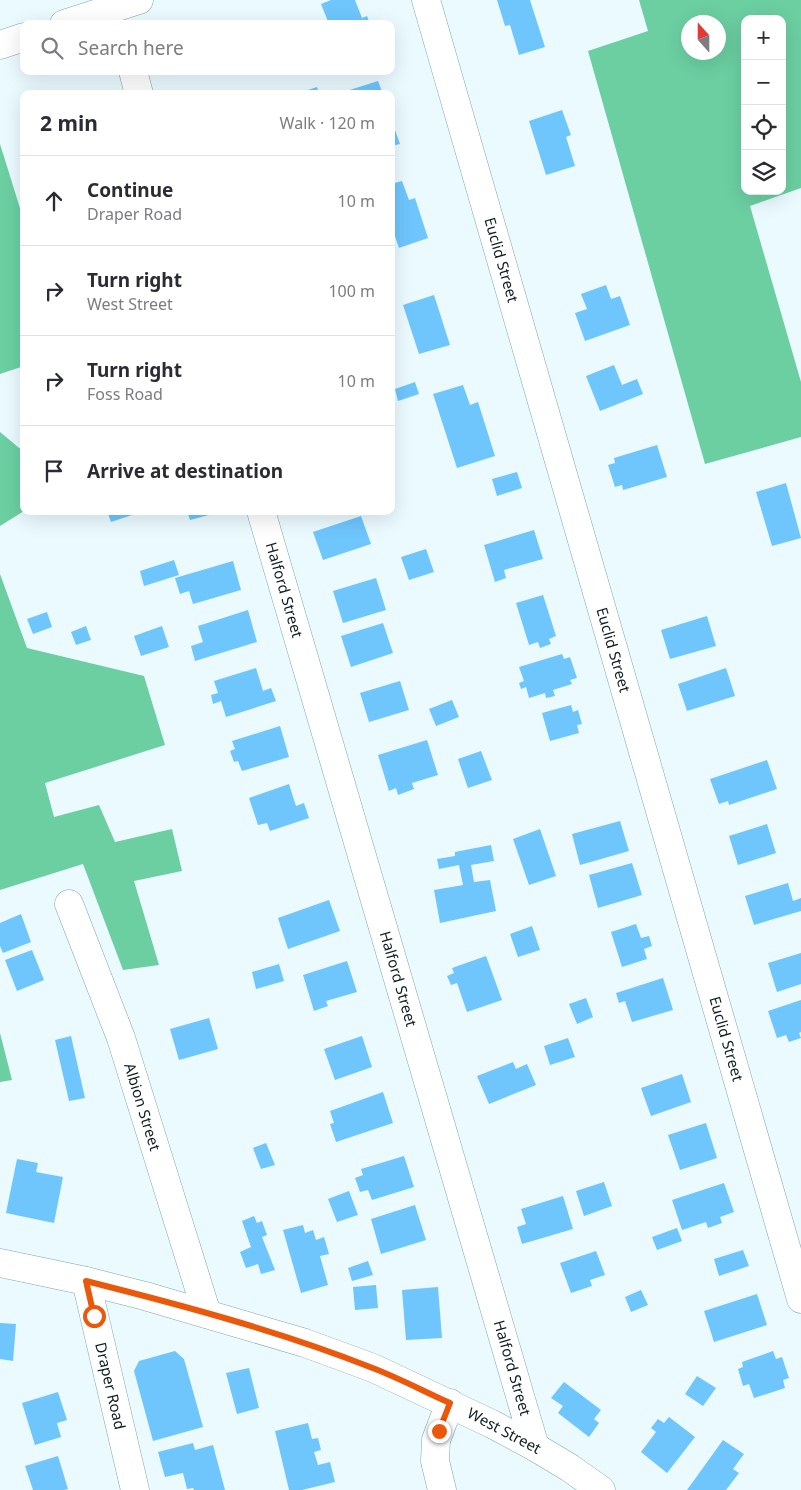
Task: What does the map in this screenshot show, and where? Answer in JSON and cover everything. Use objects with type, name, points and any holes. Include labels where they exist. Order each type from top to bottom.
[{"type":"street","name":"Euclid Street","points":[[426,0],[801,1299]]},
{"type":"street","points":[[81,20],[124,10]]},
{"type":"street","points":[[0,45],[20,38]]},
{"type":"street","points":[[133,75],[138,90]]},
{"type":"street","name":"Halford Street","points":[[262,515],[535,1447]]},
{"type":"street","name":"Albion Street","points":[[69,904],[121,1038],[207,1314]]},
{"type":"street","name":"West Street","points":[[0,1263],[86,1281],[145,1296],[305,1343],[339,1355],[373,1368],[492,1424],[570,1468],[601,1490]]},
{"type":"street","name":"Draper Road","points":[[86,1281],[134,1490]]},
{"type":"street","points":[[442,1490],[435,1461],[435,1449],[439,1431],[450,1403]]},
{"type":"green space","points":[[639,0],[801,0],[801,188],[786,193],[786,15],[741,15],[741,195],[781,195],[750,206],[801,382],[801,437],[705,464],[588,51],[648,31]]},
{"type":"green space","points":[[0,144],[20,208],[20,367],[0,374]]},
{"type":"green space","points":[[0,432],[20,449],[20,514],[0,526]]},
{"type":"green space","points":[[0,574],[27,648],[144,676],[165,745],[45,783],[54,817],[99,805],[115,842],[172,829],[182,871],[134,881],[159,965],[123,970],[83,864],[0,890]]},
{"type":"green space","points":[[0,1033],[12,1080],[0,1082]]},
{"type":"building","points":[[331,0],[355,0],[362,18],[367,16],[368,20],[327,20],[321,4]]},
{"type":"building","points":[[497,0],[530,0],[545,47],[519,55],[510,25],[505,26]]},
{"type":"building","points":[[378,81],[381,90],[350,90]]},
{"type":"building","points":[[562,110],[571,135],[566,137],[575,166],[546,175],[529,121]]},
{"type":"building","points":[[395,130],[400,144],[395,145]]},
{"type":"building","points":[[402,181],[409,200],[415,198],[428,238],[399,248],[395,236],[395,183]]},
{"type":"building","points":[[606,285],[611,299],[620,296],[630,325],[585,341],[575,313],[587,309],[581,294]]},
{"type":"building","points":[[434,295],[450,345],[419,354],[403,305]]},
{"type":"building","points":[[614,365],[622,385],[637,379],[643,394],[600,411],[586,376]]},
{"type":"building","points":[[415,382],[419,394],[398,401],[395,389]]},
{"type":"building","points":[[463,385],[470,405],[478,402],[495,456],[457,468],[433,394]]},
{"type":"building","points":[[657,445],[667,477],[623,490],[622,485],[615,487],[608,465],[615,463],[614,458]]},
{"type":"building","points":[[517,472],[522,488],[497,496],[492,479]]},
{"type":"building","points":[[786,483],[801,538],[772,546],[756,492]]},
{"type":"building","points":[[108,515],[132,515],[111,522]]},
{"type":"building","points":[[188,515],[209,515],[190,520]]},
{"type":"building","points":[[361,516],[371,544],[323,560],[313,532]]},
{"type":"building","points":[[534,530],[543,559],[504,570],[506,578],[495,582],[484,545]]},
{"type":"building","points":[[426,549],[434,572],[409,580],[401,557]]},
{"type":"building","points":[[174,560],[179,575],[144,586],[140,571]]},
{"type":"building","points":[[233,561],[241,590],[193,604],[189,591],[180,594],[175,578]]},
{"type":"building","points":[[376,578],[386,610],[343,623],[333,591]]},
{"type":"building","points":[[543,595],[556,636],[549,639],[551,644],[540,648],[538,642],[529,645],[516,603]]},
{"type":"building","points":[[248,610],[257,642],[195,661],[191,646],[203,642],[198,626]]},
{"type":"building","points":[[47,612],[52,627],[33,634],[27,619]]},
{"type":"building","points":[[707,616],[716,646],[670,659],[661,630]]},
{"type":"building","points":[[383,623],[393,653],[351,667],[341,636]]},
{"type":"building","points":[[86,626],[91,640],[76,645],[71,632]]},
{"type":"building","points":[[162,626],[169,647],[141,656],[134,636]]},
{"type":"building","points":[[562,654],[564,659],[570,657],[577,678],[570,680],[572,684],[553,690],[555,696],[546,698],[545,693],[529,698],[526,687],[521,689],[519,683],[524,681],[519,667]]},
{"type":"building","points":[[256,668],[263,691],[271,688],[276,701],[226,717],[221,701],[213,704],[211,695],[218,693],[214,681]]},
{"type":"building","points":[[726,668],[735,696],[687,711],[678,684]]},
{"type":"building","points":[[400,681],[409,710],[369,722],[360,693]]},
{"type":"building","points":[[452,700],[459,717],[436,726],[429,709]]},
{"type":"building","points":[[571,705],[573,712],[578,710],[582,724],[577,725],[579,733],[550,741],[542,713]]},
{"type":"building","points":[[280,726],[289,757],[242,771],[238,761],[234,762],[230,751],[235,749],[232,741]]},
{"type":"building","points":[[427,740],[438,775],[412,783],[414,789],[398,795],[396,788],[389,791],[378,755]]},
{"type":"building","points":[[481,751],[492,780],[468,788],[458,759]]},
{"type":"building","points":[[767,760],[777,789],[729,805],[728,801],[719,804],[710,779]]},
{"type":"building","points":[[289,784],[296,806],[304,803],[309,818],[270,831],[267,823],[258,825],[249,798]]},
{"type":"building","points":[[620,821],[629,851],[580,865],[572,834]]},
{"type":"building","points":[[767,824],[776,853],[738,865],[729,836]]},
{"type":"building","points":[[540,829],[556,876],[529,885],[513,839]]},
{"type":"building","points":[[491,845],[494,861],[471,865],[474,882],[490,880],[496,911],[440,923],[434,890],[463,885],[459,865],[439,869],[437,859],[455,856],[455,852]]},
{"type":"building","points":[[632,863],[642,895],[598,908],[589,875]]},
{"type":"building","points":[[788,883],[793,901],[801,898],[801,911],[754,925],[745,896]]},
{"type":"building","points":[[329,900],[340,931],[288,949],[278,918]]},
{"type":"building","points":[[21,914],[31,942],[3,953],[0,946],[0,923]]},
{"type":"building","points":[[636,924],[641,938],[649,936],[652,946],[644,949],[647,959],[622,967],[611,932]]},
{"type":"building","points":[[532,926],[540,950],[518,957],[510,934]]},
{"type":"building","points":[[32,950],[44,980],[17,991],[5,960]]},
{"type":"building","points":[[801,953],[801,984],[777,992],[768,963]]},
{"type":"building","points":[[486,956],[502,1000],[467,1012],[457,983],[451,985],[447,976],[454,973],[452,968]]},
{"type":"building","points":[[347,961],[357,992],[326,1001],[328,1006],[314,1011],[303,975]]},
{"type":"building","points":[[279,964],[284,981],[256,989],[252,972]]},
{"type":"building","points":[[663,978],[673,1010],[632,1022],[625,1001],[619,1003],[616,993]]},
{"type":"building","points":[[586,998],[593,1017],[577,1024],[569,1004]]},
{"type":"building","points":[[801,1000],[801,1032],[799,1033],[801,1038],[789,1042],[786,1035],[777,1038],[768,1011]]},
{"type":"building","points":[[209,1018],[218,1049],[179,1060],[170,1029]]},
{"type":"building","points":[[71,1036],[85,1098],[69,1101],[55,1040]]},
{"type":"building","points":[[362,1036],[372,1067],[335,1080],[324,1049]]},
{"type":"building","points":[[568,1038],[575,1057],[550,1065],[544,1046]]},
{"type":"building","points":[[513,1062],[516,1069],[527,1064],[536,1085],[489,1104],[477,1076]]},
{"type":"building","points":[[682,1074],[691,1102],[651,1116],[641,1088]]},
{"type":"building","points":[[383,1092],[393,1123],[336,1142],[330,1124],[334,1123],[330,1111]]},
{"type":"building","points":[[706,1123],[717,1158],[680,1170],[668,1135]]},
{"type":"building","points":[[266,1143],[275,1165],[261,1169],[253,1148]]},
{"type":"building","points":[[404,1156],[414,1187],[372,1200],[368,1190],[360,1192],[355,1178],[363,1175],[361,1169]]},
{"type":"building","points":[[17,1159],[38,1163],[36,1172],[63,1177],[54,1223],[6,1213]]},
{"type":"building","points":[[604,1182],[612,1206],[584,1216],[576,1191]]},
{"type":"building","points":[[724,1183],[734,1212],[720,1217],[722,1223],[708,1228],[706,1222],[682,1230],[672,1200]]},
{"type":"building","points":[[349,1191],[358,1215],[337,1222],[328,1199]]},
{"type":"building","points":[[563,1196],[573,1229],[522,1244],[517,1227],[526,1224],[521,1209]]},
{"type":"building","points":[[415,1205],[426,1240],[381,1254],[371,1219]]},
{"type":"building","points":[[254,1216],[257,1223],[262,1221],[267,1235],[262,1237],[275,1270],[261,1274],[258,1264],[246,1268],[240,1252],[251,1247],[242,1221]]},
{"type":"building","points":[[303,1225],[305,1233],[313,1230],[316,1240],[324,1237],[329,1254],[320,1256],[328,1285],[301,1293],[283,1230]]},
{"type":"building","points":[[677,1228],[682,1241],[657,1250],[652,1237]]},
{"type":"building","points":[[743,1250],[749,1266],[719,1276],[714,1259]]},
{"type":"building","points":[[596,1251],[605,1275],[590,1280],[592,1286],[571,1293],[560,1263]]},
{"type":"building","points":[[368,1261],[373,1275],[352,1281],[348,1268]]},
{"type":"building","points":[[376,1285],[378,1308],[355,1310],[353,1287]]},
{"type":"building","points":[[438,1287],[442,1338],[406,1340],[402,1290]]},
{"type":"building","points":[[641,1290],[648,1305],[631,1312],[625,1297]]},
{"type":"building","points":[[757,1294],[767,1325],[714,1342],[704,1311]]},
{"type":"building","points":[[0,1323],[16,1324],[13,1361],[0,1359]]},
{"type":"building","points":[[175,1351],[184,1359],[203,1427],[153,1441],[134,1371],[139,1361]]},
{"type":"building","points":[[773,1351],[776,1359],[782,1357],[789,1378],[783,1380],[785,1388],[754,1398],[749,1384],[743,1386],[738,1369],[743,1367],[742,1362]]},
{"type":"building","points":[[249,1368],[259,1408],[237,1414],[226,1373]]},
{"type":"building","points":[[697,1376],[716,1388],[703,1406],[685,1394]]},
{"type":"building","points":[[564,1382],[601,1410],[594,1419],[599,1423],[589,1437],[558,1413],[563,1406],[551,1398]]},
{"type":"building","points":[[58,1392],[67,1420],[57,1423],[61,1437],[35,1445],[22,1403]]},
{"type":"building","points":[[669,1417],[695,1437],[667,1473],[641,1452],[656,1432],[651,1428],[658,1419],[664,1423]]},
{"type":"building","points":[[308,1423],[312,1439],[318,1438],[321,1450],[314,1452],[318,1465],[330,1462],[335,1482],[302,1490],[289,1490],[275,1431]]},
{"type":"building","points":[[723,1440],[744,1454],[733,1469],[739,1473],[726,1490],[687,1490]]},
{"type":"building","points":[[193,1443],[195,1450],[213,1445],[225,1490],[187,1489],[183,1473],[165,1477],[158,1452]]},
{"type":"building","points":[[58,1456],[68,1489],[33,1490],[25,1466]]},
{"type":"route","points":[[94,1316],[86,1281],[145,1296],[305,1343],[373,1368],[450,1403],[439,1431]]}]
